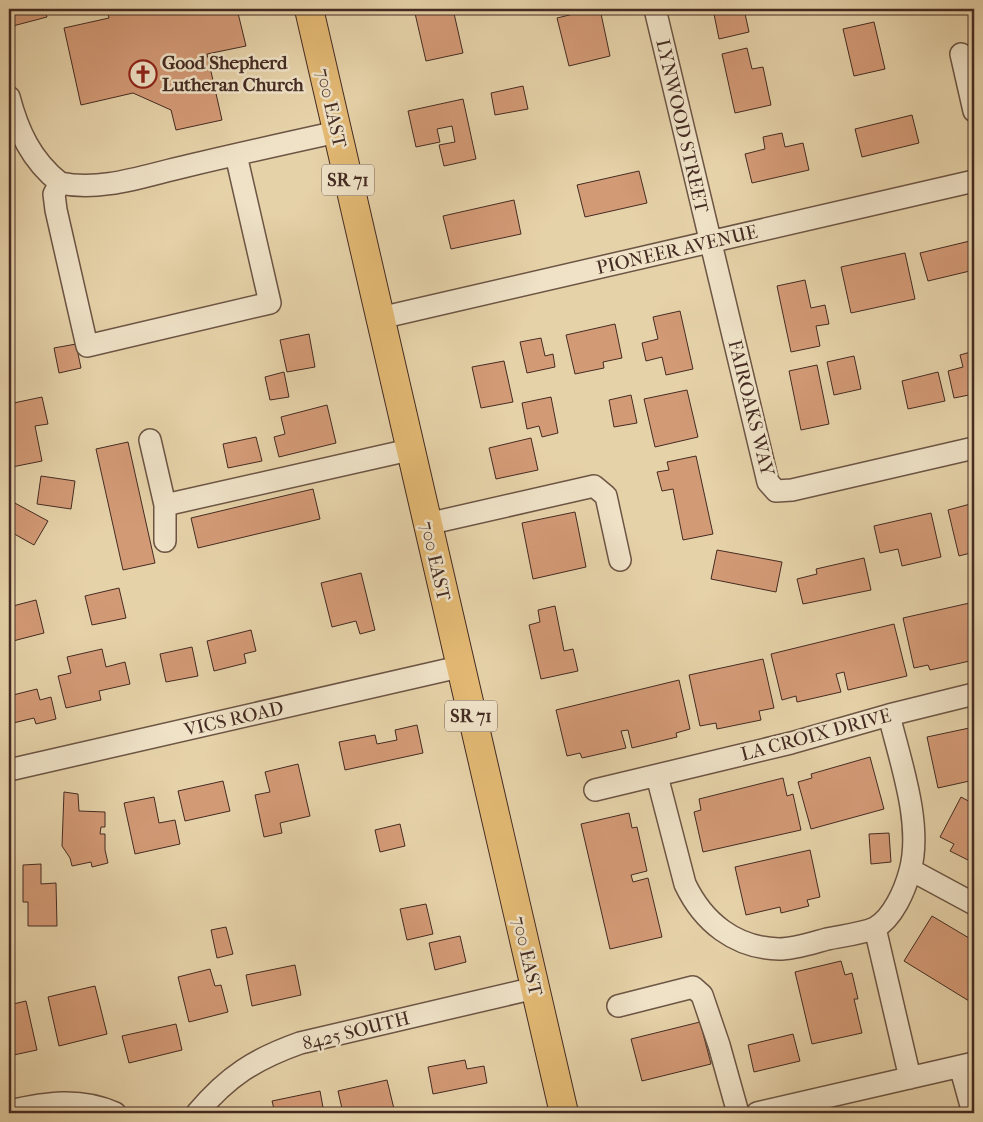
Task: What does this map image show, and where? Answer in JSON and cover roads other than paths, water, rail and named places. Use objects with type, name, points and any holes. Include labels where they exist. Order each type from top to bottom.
[{"type":"main road","name":"700 EAST","points":[[309,9],[459,667],[564,1113]]},
{"type":"street","name":"LYNWOOD STREET","points":[[654,9],[710,242]]},
{"type":"street","points":[[961,54],[974,111]]},
{"type":"street","points":[[9,96],[15,120],[32,153],[47,172],[60,183],[80,187],[112,183],[336,132]]},
{"type":"street","points":[[60,183],[54,194],[56,210],[87,346],[270,303],[236,154]]},
{"type":"street","name":"PIONEER AVENUE","points":[[380,318],[974,181]]},
{"type":"street","name":"FAIROAKS WAY","points":[[710,242],[768,482],[776,491],[792,490],[974,448]]},
{"type":"street","points":[[150,440],[165,505],[165,541]]},
{"type":"street","points":[[165,505],[409,450]]},
{"type":"street","points":[[427,524],[594,486],[606,496],[620,560]]},
{"type":"street","name":"VICS ROAD","points":[[9,770],[459,667]]},
{"type":"street","name":"LA CROIX DRIVE","points":[[594,790],[791,743],[890,714],[974,694]]},
{"type":"street","points":[[657,776],[685,884],[692,900],[720,930],[736,940],[759,947],[780,949],[875,928],[889,914],[897,901],[910,870],[914,823],[890,714]]},
{"type":"street","points":[[910,870],[974,904]]},
{"type":"street","points":[[875,928],[910,1078]]},
{"type":"street","name":"8425 SOUTH","points":[[197,1113],[214,1093],[238,1072],[268,1054],[300,1043],[534,988]]},
{"type":"street","points":[[618,1006],[693,988],[702,995],[719,1045],[738,1113]]},
{"type":"street","points":[[757,1113],[795,1109],[910,1078],[967,1065],[973,1113]]},
{"type":"street","points":[[9,1111],[46,1103],[78,1103],[115,1113]]},
{"type":"place","name":"Good Shepherd Lutheran Church","points":[[143,74]]}]
